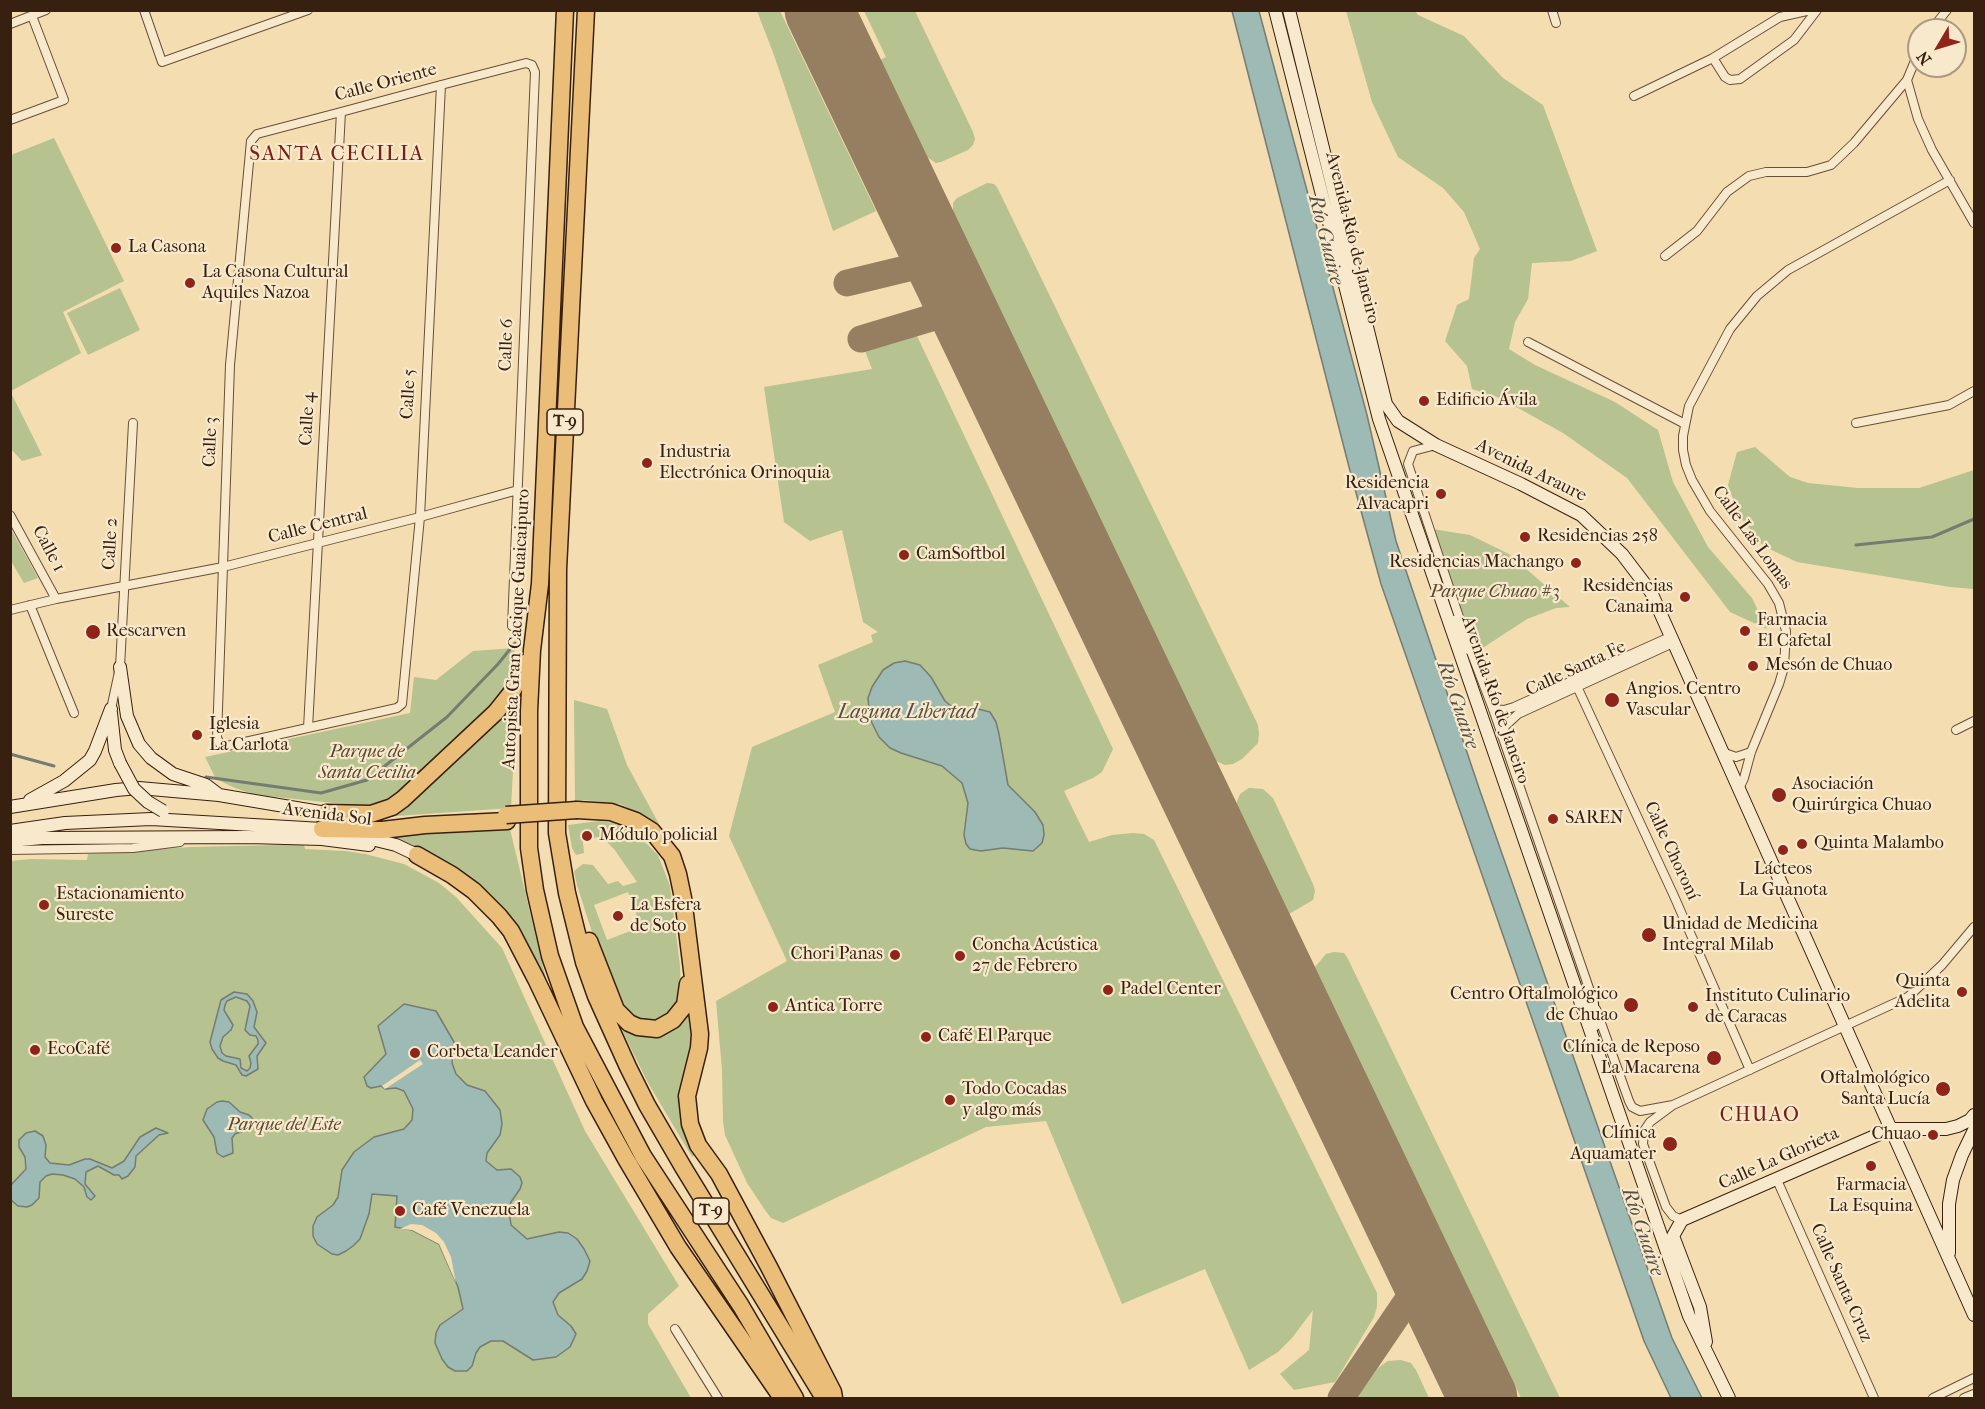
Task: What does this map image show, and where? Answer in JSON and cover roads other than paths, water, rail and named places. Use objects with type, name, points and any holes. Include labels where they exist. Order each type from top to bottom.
[{"type":"highway","name":"Autopista Gran Cacique Guaicaipuro","points":[[565,10],[540,584],[528,711],[530,848],[535,890],[550,956],[571,1017],[643,1156],[741,1306],[795,1398]]},
{"type":"highway","name":"Autopista Gran Cacique Guaicaipuro","points":[[586,10],[558,569],[556,805],[557,833],[567,893],[584,962],[596,996],[647,1105],[824,1398]]},
{"type":"highway","points":[[324,821],[371,814],[392,807],[403,799],[500,708],[517,683],[532,650]]},
{"type":"highway","points":[[324,821],[506,818],[611,812],[636,821],[652,831],[672,856],[678,873],[700,1034],[699,1048],[687,1096],[690,1124],[698,1144],[719,1174],[769,1267],[834,1398]]},
{"type":"highway","points":[[567,893],[583,926],[612,1002],[622,1017],[638,1028],[657,1029],[680,1014],[685,1005],[688,981],[676,887],[668,860],[655,841],[637,827],[615,818],[576,814]]},
{"type":"highway","points":[[417,855],[474,891],[499,916],[510,931],[536,979],[594,1101],[626,1159],[678,1248],[782,1398]]},
{"type":"street","points":[[10,24],[46,10]]},
{"type":"street","points":[[144,10],[162,62],[308,10]]},
{"type":"street","name":"Avenida Río de Janeiro","points":[[1275,10],[1379,419],[1689,1316],[1729,1398]]},
{"type":"street","name":"Avenida Río de Janeiro","points":[[1289,10],[1386,404],[1398,421],[1436,445]]},
{"type":"street","points":[[1552,10],[1556,23]]},
{"type":"street","points":[[1634,96],[1713,58],[1780,17],[1811,10]]},
{"type":"street","points":[[1713,58],[1725,77],[1730,80],[1740,79],[1794,40],[1817,10]]},
{"type":"street","points":[[10,120],[64,99],[32,16]]},
{"type":"street","name":"Calle Oriente","points":[[252,141],[257,134],[526,63],[532,65]]},
{"type":"street","name":"Calle 6","points":[[512,626],[535,72],[532,65]]},
{"type":"street","points":[[1907,80],[1918,119],[1932,150],[1974,223]]},
{"type":"street","points":[[1665,256],[1697,231],[1727,192],[1749,176],[1766,172],[1807,172],[1832,165],[1854,143],[1907,80]]},
{"type":"street","name":"Calle 5","points":[[308,728],[398,708],[402,704],[420,517],[441,85]]},
{"type":"street","name":"Calle 4","points":[[308,728],[341,112]]},
{"type":"street","name":"Calle 3","points":[[252,141],[230,365],[217,738],[220,744],[227,746],[308,728]]},
{"type":"street","name":"Calle Las Lomas","points":[[1739,789],[1751,752],[1779,684],[1784,667],[1786,631],[1779,603],[1768,584],[1710,511],[1692,480],[1683,450],[1689,406],[1730,330],[1757,296],[1788,270],[1950,180]]},
{"type":"street","points":[[1528,342],[1685,424]]},
{"type":"street","points":[[1856,423],[1949,405],[1974,391]]},
{"type":"street","name":"Calle 2","points":[[120,667],[133,423]]},
{"type":"street","name":"Avenida Río de Janeiro","points":[[1436,445],[1413,451],[1408,464],[1469,648],[1493,709],[1629,1101],[1632,1107],[1640,1111],[1673,1106]]},
{"type":"street","name":"Avenida Araure","points":[[1436,445],[1562,504],[1591,523],[1639,574],[1652,592],[1974,1315]]},
{"type":"street","name":"Calle Central","points":[[10,610],[223,567],[518,490]]},
{"type":"street","name":"Calle 1","points":[[10,515],[56,599]]},
{"type":"street","points":[[1438,592],[1469,648]]},
{"type":"street","points":[[30,605],[74,712]]},
{"type":"street","name":"Calle Santa Fe","points":[[1493,709],[1504,710],[1514,707],[1576,683],[1673,639]]},
{"type":"street","points":[[15,806],[64,781],[90,760],[111,709],[120,667]]},
{"type":"street","points":[[120,667],[127,717],[139,744],[151,758],[173,774],[206,785],[219,795]]},
{"type":"street","name":"Calle Santa Fe","points":[[1502,737],[1505,726],[1518,714],[1576,683]]},
{"type":"street","name":"Calle Choroní","points":[[1576,683],[1674,896],[1750,1070]]},
{"type":"street","points":[[111,709],[115,750],[134,789],[148,802],[163,811],[187,820]]},
{"type":"street","points":[[1956,730],[1974,721]]},
{"type":"street","points":[[1722,752],[1736,757],[1751,752]]},
{"type":"street","name":"Avenida Sol","points":[[15,806],[139,788],[219,795],[324,821],[331,835],[378,839],[417,855]]},
{"type":"street","name":"Avenida Sol","points":[[10,831],[94,822],[324,821]]},
{"type":"street","name":"Avenida Sol","points":[[10,850],[133,848],[162,845],[199,837]]},
{"type":"street","name":"Avenida Sol","points":[[10,841],[42,838],[322,839],[368,844],[417,855]]},
{"type":"street","points":[[1682,1220],[1673,1216],[1666,1207],[1642,1140],[1644,1131],[1650,1122],[1673,1106],[1899,1002],[1915,992],[1942,965],[1974,927]]},
{"type":"street","points":[[1591,994],[1596,1047]]},
{"type":"street","points":[[1891,1129],[1946,1129],[1973,1122]]},
{"type":"street","points":[[1950,1263],[1947,1243],[1951,1193],[1973,1122]]},
{"type":"street","name":"Calle La Glorieta","points":[[1682,1220],[1891,1129]]},
{"type":"street","name":"Calle Santa Cruz","points":[[1778,1180],[1874,1398]]},
{"type":"street","name":"Avenida Río de Janeiro","points":[[1682,1220],[1673,1236],[1700,1307],[1708,1355]]},
{"type":"street","points":[[675,1329],[718,1398]]},
{"type":"street","points":[[1933,1398],[1974,1378]]},
{"type":"street","points":[[1964,1398],[1974,1394]]},
{"type":"water","name":"Río Guaire","points":[[1232,11],[1259,11],[1367,415],[1396,541],[1480,791],[1672,1338],[1702,1398],[1671,1398],[1644,1341],[1381,584]]},
{"type":"water","name":"Laguna Libertad","points":[[905,661],[920,665],[931,677],[945,701],[956,710],[974,708],[990,712],[999,734],[1008,785],[1035,812],[1043,825],[1042,843],[1033,851],[1003,848],[981,851],[970,849],[964,835],[968,803],[962,783],[942,766],[890,748],[879,737],[871,721],[868,698],[883,670],[894,663]]},
{"type":"water","points":[[234,992],[247,994],[253,1001],[257,1012],[254,1027],[266,1043],[257,1056],[258,1069],[246,1076],[242,1075],[236,1065],[218,1058],[212,1049],[210,1042],[221,1000]],"holes":[[[236,997],[247,1001],[250,1006],[245,1030],[250,1035],[256,1036],[258,1040],[258,1044],[249,1056],[251,1063],[247,1071],[241,1068],[240,1059],[226,1056],[222,1053],[220,1046],[223,1037],[233,1025],[224,1010],[227,1001]]]},
{"type":"water","points":[[404,1004],[436,1011],[454,1042],[452,1063],[456,1074],[467,1085],[485,1091],[500,1110],[502,1124],[500,1135],[487,1153],[486,1161],[497,1170],[511,1169],[520,1177],[522,1183],[520,1189],[511,1202],[509,1210],[511,1225],[527,1239],[559,1232],[568,1233],[577,1239],[590,1261],[582,1279],[559,1293],[553,1302],[558,1315],[571,1326],[576,1334],[570,1347],[556,1357],[533,1360],[503,1341],[491,1341],[480,1347],[472,1366],[467,1371],[455,1371],[448,1367],[435,1343],[436,1333],[440,1325],[463,1309],[458,1287],[439,1244],[412,1230],[395,1227],[397,1196],[372,1194],[369,1214],[360,1239],[338,1255],[332,1254],[317,1244],[313,1236],[313,1226],[317,1217],[333,1205],[338,1197],[342,1170],[354,1152],[374,1137],[404,1129],[412,1120],[413,1109],[404,1091],[396,1088],[385,1089],[381,1086],[371,1088],[367,1086],[364,1077],[386,1054],[378,1026]]},
{"type":"water","points":[[222,1101],[229,1102],[240,1112],[252,1118],[252,1125],[249,1129],[235,1134],[232,1138],[233,1153],[223,1157],[217,1153],[214,1137],[203,1120],[207,1109]]},
{"type":"water","points":[[156,1128],[168,1133],[159,1135],[136,1156],[135,1167],[128,1176],[122,1179],[119,1175],[114,1175],[98,1166],[86,1172],[85,1184],[95,1196],[91,1200],[87,1197],[84,1187],[75,1179],[52,1174],[40,1182],[39,1198],[32,1205],[18,1206],[11,1200],[11,1185],[26,1169],[25,1157],[19,1147],[19,1140],[26,1133],[35,1131],[43,1136],[46,1145],[45,1157],[50,1163],[69,1165],[90,1159],[112,1168],[124,1161],[140,1137]]},
{"type":"waterway","points":[[1856,545],[1932,537],[1974,519]]},
{"type":"waterway","points":[[206,777],[321,793],[367,780],[447,717],[515,643]]},
{"type":"waterway","points":[[10,754],[54,766]]},
{"type":"place","name":"La Casona","points":[[116,248]]},
{"type":"place","name":"La Casona Cultural Aquiles Nazoa","points":[[190,283]]},
{"type":"place","name":"Edificio Ávila","points":[[1424,401]]},
{"type":"place","name":"Industria Electrónica Orinoquia","points":[[647,463]]},
{"type":"place","name":"Residencia Alvacapri","points":[[1441,494]]},
{"type":"place","name":"Residencias 258","points":[[1525,537]]},
{"type":"place","name":"CamSoftbol","points":[[904,555]]},
{"type":"place","name":"Residencias Machango","points":[[1576,563]]},
{"type":"place","name":"Residencias Canaima","points":[[1685,597]]},
{"type":"place","name":"Farmacia El Cafetal","points":[[1745,631]]},
{"type":"place","name":"Rescarven","points":[[93,632]]},
{"type":"place","name":"Mesón de Chuao","points":[[1753,666]]},
{"type":"place","name":"Angios. Centro Vascular","points":[[1612,700]]},
{"type":"place","name":"Iglesia La Carlota","points":[[197,735]]},
{"type":"place","name":"Asociación Quirúrgica Chuao","points":[[1779,795]]},
{"type":"place","name":"SAREN","points":[[1553,819]]},
{"type":"place","name":"Módulo policial","points":[[587,836]]},
{"type":"place","name":"Quinta Malambo","points":[[1802,844]]},
{"type":"place","name":"Lácteos La Guanota","points":[[1783,850]]},
{"type":"place","name":"Estacionamiento Sureste","points":[[44,905]]},
{"type":"place","name":"La Esfera de Soto","points":[[618,916]]},
{"type":"place","name":"Unidad de Medicina Integral Milab","points":[[1649,935]]},
{"type":"place","name":"Chori Panas","points":[[895,955]]},
{"type":"place","name":"Concha Acústica 27 de Febrero","points":[[960,956]]},
{"type":"place","name":"Padel Center","points":[[1108,990]]},
{"type":"place","name":"Quinta Adelita","points":[[1962,992]]},
{"type":"place","name":"Centro Oftalmológico de Chuao","points":[[1631,1005]]},
{"type":"place","name":"Antica Torre","points":[[773,1007]]},
{"type":"place","name":"Instituto Culinario de Caracas","points":[[1693,1007]]},
{"type":"place","name":"Café El Parque","points":[[926,1037]]},
{"type":"place","name":"EcoCafé","points":[[35,1050]]},
{"type":"place","name":"Corbeta Leander","points":[[415,1053]]},
{"type":"place","name":"Clínica de Reposo La Macarena","points":[[1714,1058]]},
{"type":"place","name":"Oftalmológico Santa Lucía","points":[[1943,1089]]},
{"type":"place","name":"Todo Cocadas y algo más","points":[[950,1100]]},
{"type":"place","name":"Chuao","points":[[1933,1135]]},
{"type":"place","name":"Clínica Aquamater","points":[[1670,1144]]},
{"type":"place","name":"Farmacia La Esquina","points":[[1871,1166]]},
{"type":"place","name":"Café Venezuela","points":[[400,1211]]},
{"type":"district","name":"SANTA CECILIA","points":[[337,155]]},
{"type":"district","name":"CHUAO","points":[[1760,1116]]},
{"type":"park label","name":"Parque Chuao #3","points":[[1495,593]]},
{"type":"park label","name":"Parque de Santa Cecilia","points":[[367,763]]},
{"type":"park label","name":"Parque del Este","points":[[284,1126]]}]
